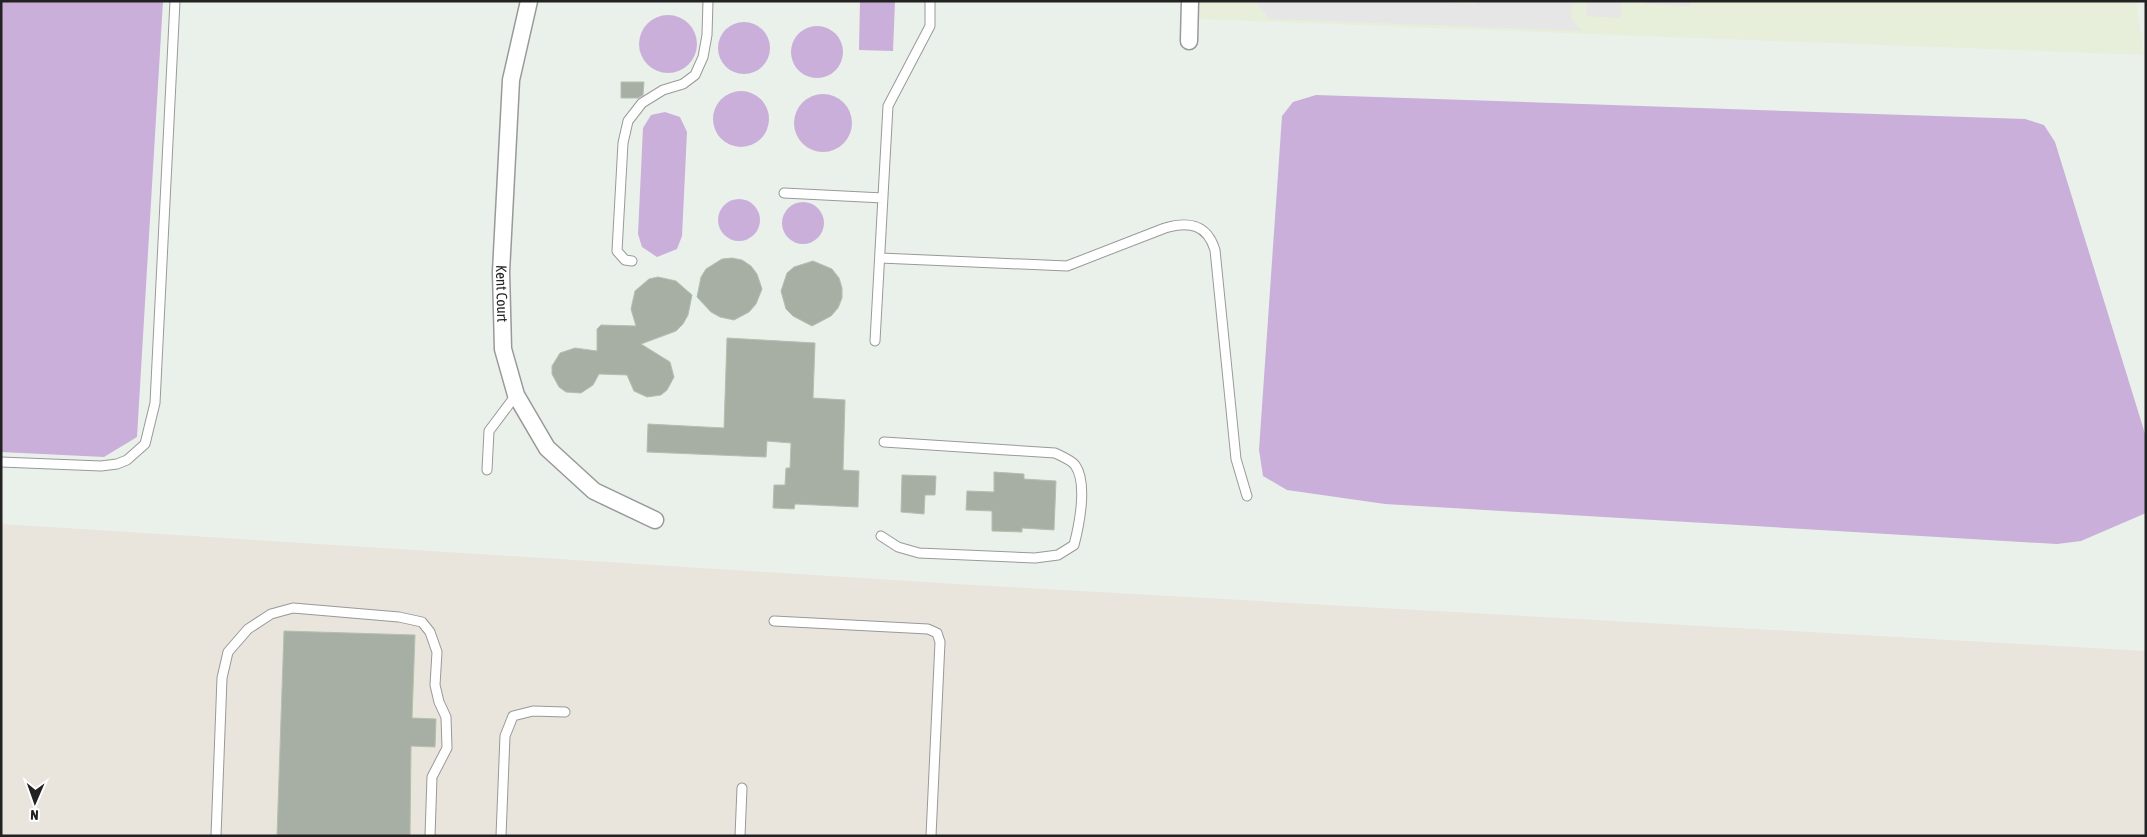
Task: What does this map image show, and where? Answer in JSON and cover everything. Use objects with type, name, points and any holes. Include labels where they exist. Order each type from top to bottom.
[{"type":"street","name":"Kent Court","points":[[529,1],[511,80],[501,272],[503,349],[516,395],[547,448],[594,491],[655,520]]},
{"type":"street","points":[[1188,41],[1190,1]]},
{"type":"lane","points":[[1,462],[101,466],[127,460],[145,444],[155,403],[175,1]]},
{"type":"lane","points":[[632,261],[625,260],[617,251],[623,143],[628,121],[642,103],[663,90],[682,84],[695,75],[703,57],[706,42],[708,1]]},
{"type":"lane","points":[[875,341],[888,106],[930,26],[930,1]]},
{"type":"lane","points":[[784,193],[883,198]]},
{"type":"lane","points":[[880,258],[1066,266],[1165,228],[1179,224],[1197,226],[1211,238],[1215,250],[1236,460],[1247,496]]},
{"type":"lane","points":[[487,470],[489,431],[516,395]]},
{"type":"lane","points":[[881,536],[898,547],[919,554],[1035,558],[1058,556],[1074,545],[1080,525],[1082,482],[1075,465],[1055,453],[884,442]]},
{"type":"lane","points":[[216,836],[222,678],[228,652],[248,629],[271,614],[292,608],[399,617],[422,622],[430,632],[437,652],[435,684],[446,717],[447,748],[432,777],[430,836]]},
{"type":"lane","points":[[774,621],[928,629],[938,632],[940,642],[931,836]]},
{"type":"lane","points":[[501,836],[505,736],[513,716],[533,711],[565,712]]},
{"type":"lane","points":[[740,836],[742,788]]},
{"type":"shaded area","points":[[1,1],[163,1],[137,437],[104,457],[1,452]]},
{"type":"shaded area","points":[[860,1],[895,1],[893,51],[859,50]]},
{"type":"shaded area","points":[[1199,1],[2136,1],[2144,55],[1198,19]]},
{"type":"shaded area","points":[[1253,1],[1410,1],[1475,4],[1477,1],[1576,1],[1571,6],[1571,18],[1582,31],[1269,19],[1257,3]]},
{"type":"shaded area","points":[[1587,1],[1621,1],[1621,18],[1586,16]]},
{"type":"shaded area","points":[[1645,1],[1691,1],[1691,6],[1645,4]]},
{"type":"shaded area","points":[[668,15],[679,17],[692,28],[697,44],[695,55],[684,68],[668,73],[657,71],[644,60],[639,44],[641,33],[652,20]]},
{"type":"shaded area","points":[[744,22],[758,26],[766,34],[770,48],[766,62],[758,70],[744,74],[730,70],[722,62],[718,48],[722,34],[730,26]]},
{"type":"shaded area","points":[[817,26],[827,28],[835,34],[841,42],[843,52],[841,62],[835,70],[827,76],[817,78],[807,76],[799,70],[793,62],[791,52],[793,42],[799,34],[807,28]]},
{"type":"shaded area","points":[[735,91],[747,91],[757,95],[765,103],[769,119],[765,135],[757,143],[747,147],[735,147],[725,143],[717,135],[713,125],[713,113],[717,103],[725,95]]},
{"type":"shaded area","points":[[823,94],[834,96],[847,107],[852,123],[850,134],[839,147],[823,152],[812,150],[799,139],[794,123],[796,112],[807,99]]},
{"type":"shaded area","points":[[1316,95],[2025,119],[2044,125],[2055,142],[2146,437],[2146,513],[2081,541],[2057,544],[1385,504],[1287,490],[1263,476],[1259,450],[1282,116],[1293,102]]},
{"type":"shaded area","points":[[665,112],[680,117],[687,132],[682,236],[677,249],[657,257],[642,247],[638,234],[643,128],[651,115]]},
{"type":"shaded area","points":[[743,199],[751,202],[757,208],[760,220],[757,232],[751,238],[735,241],[727,238],[721,232],[718,216],[721,208],[727,202]]},
{"type":"shaded area","points":[[803,202],[818,208],[824,223],[818,238],[803,244],[788,238],[782,223],[788,208]]},
{"type":"shaded area","points":[[1,524],[973,585],[2146,651],[2146,836],[1,836]]},
{"type":"building","points":[[621,82],[644,82],[643,95],[638,98],[621,98]]},
{"type":"building","points":[[722,259],[742,260],[751,266],[757,274],[762,289],[756,304],[749,312],[734,320],[720,317],[711,312],[697,297],[701,277],[706,269]]},
{"type":"building","points":[[813,261],[832,269],[839,278],[842,298],[838,308],[831,316],[812,326],[793,316],[786,309],[781,291],[787,273],[794,267]]},
{"type":"building","points":[[658,277],[676,281],[692,295],[688,315],[676,331],[641,344],[670,362],[674,377],[667,390],[661,395],[647,397],[634,391],[627,375],[599,374],[593,385],[581,393],[566,392],[559,387],[552,374],[552,366],[560,353],[575,348],[597,351],[597,329],[601,325],[636,326],[631,309],[635,291],[649,279]]},
{"type":"building","points":[[727,338],[815,343],[813,398],[845,400],[843,470],[859,471],[858,507],[795,504],[794,509],[773,508],[774,485],[785,485],[786,468],[790,468],[791,443],[767,441],[766,457],[647,452],[648,424],[724,428]]},
{"type":"building","points":[[994,472],[1024,474],[1024,479],[1056,481],[1054,530],[1022,528],[1022,532],[992,531],[992,511],[966,510],[967,491],[994,492]]},
{"type":"building","points":[[902,475],[936,476],[935,495],[925,495],[924,514],[901,512]]},
{"type":"building","points":[[284,631],[415,635],[412,718],[436,719],[435,747],[411,746],[410,836],[277,836]]}]
